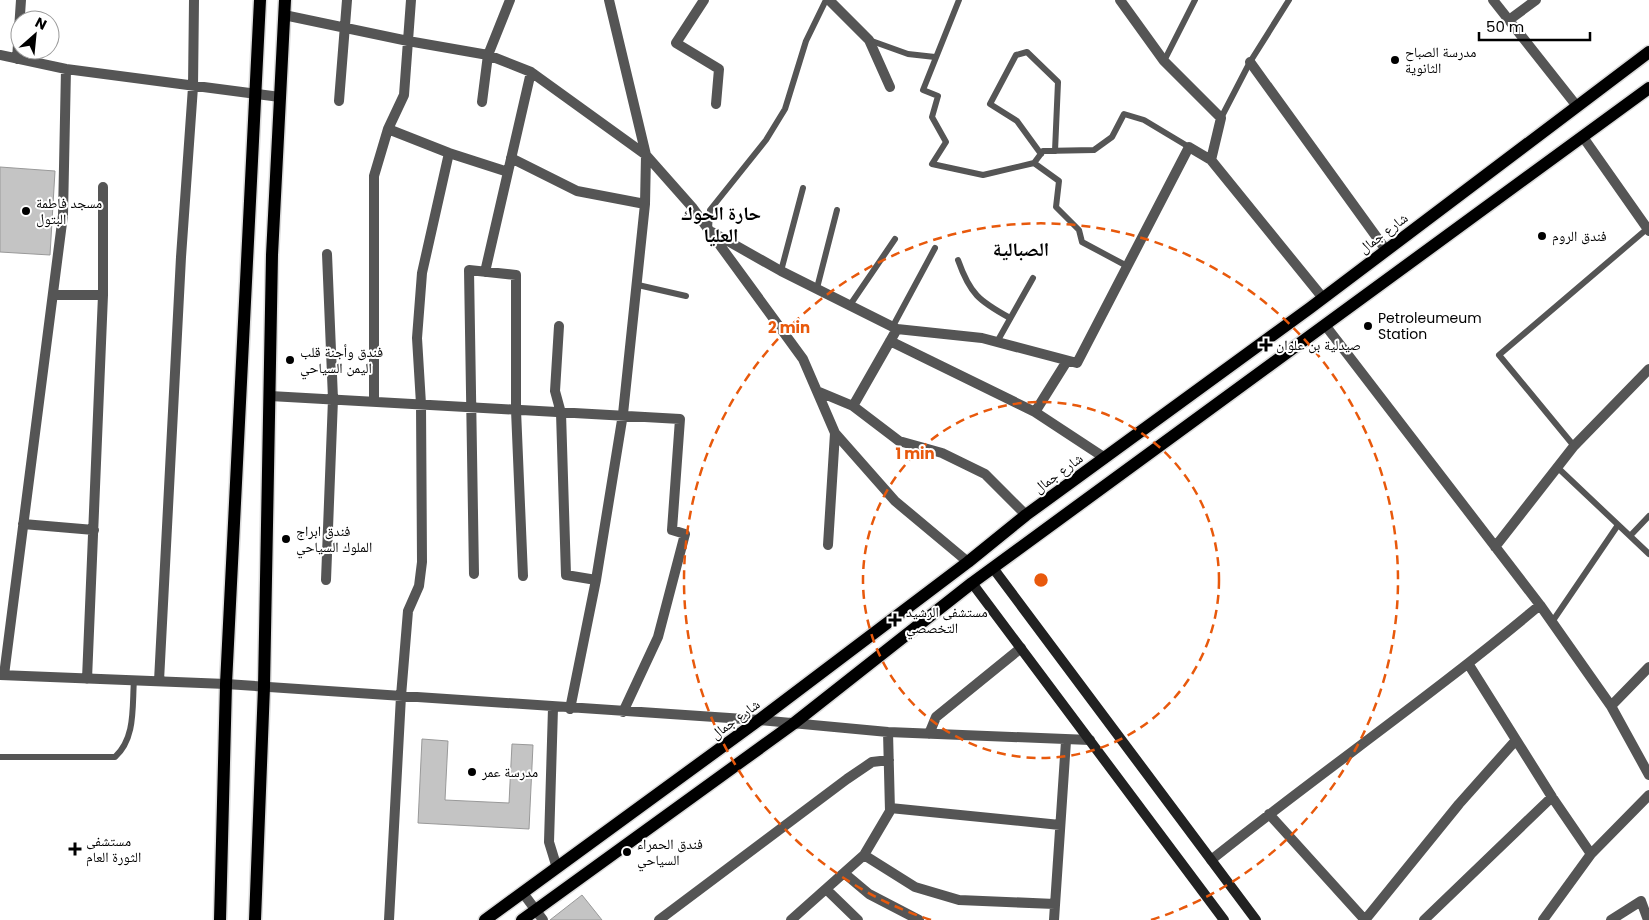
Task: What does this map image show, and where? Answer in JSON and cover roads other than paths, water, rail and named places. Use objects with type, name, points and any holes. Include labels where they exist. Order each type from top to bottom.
[{"type":"main road","points":[[220,920],[226,684],[260,0]]},
{"type":"main road","points":[[255,920],[264,687],[272,255],[285,0]]},
{"type":"main road","name":"شارع جمال","points":[[485,920],[759,720],[968,562],[1026,515],[1310,308],[1576,105],[1649,52]]},
{"type":"main road","points":[[522,920],[539,915],[793,724],[972,583],[1649,88]]},
{"type":"main road","points":[[1310,308],[1325,325]]},
{"type":"street","points":[[159,681],[181,257],[193,88],[194,0]]},
{"type":"street","points":[[339,101],[347,0]]},
{"type":"street","points":[[374,402],[374,176],[388,129],[404,95],[411,0]]},
{"type":"street","points":[[482,102],[488,54],[510,0]]},
{"type":"street","points":[[570,708],[596,580],[623,414],[645,204],[646,155],[609,0]]},
{"type":"street","points":[[704,0],[676,43],[719,68],[716,104]]},
{"type":"street","points":[[828,0],[868,40],[890,87]]},
{"type":"street","points":[[1120,0],[1164,61],[1220,118],[1211,160]]},
{"type":"street","points":[[1493,0],[1576,105]]},
{"type":"street","points":[[1509,20],[1536,0]]},
{"type":"street","points":[[284,15],[408,41],[488,54],[531,72],[646,155],[709,230],[803,359],[835,433],[895,501],[968,562]]},
{"type":"street","points":[[22,60],[66,69],[193,88],[280,97]]},
{"type":"street","points":[[1250,62],[1386,250]]},
{"type":"street","points":[[66,69],[63,215],[2,675],[226,684],[553,708],[759,720],[888,732],[1090,740]]},
{"type":"street","points":[[485,272],[531,72]]},
{"type":"street","points":[[388,129],[449,153],[508,172]]},
{"type":"street","points":[[1584,137],[1648,230]]},
{"type":"street","points":[[709,230],[781,270],[895,327],[982,338],[1077,363],[1189,147],[1211,160],[1323,298]]},
{"type":"street","points":[[389,920],[401,696],[408,611],[419,586],[422,562],[420,404],[417,338],[422,273],[449,153]]},
{"type":"street","points":[[511,158],[577,191],[645,204]]},
{"type":"street","points":[[87,679],[103,295],[103,187]]},
{"type":"street","points":[[326,580],[333,400],[327,254]]},
{"type":"street","points":[[474,574],[468,270],[516,275],[516,410],[523,576]]},
{"type":"street","points":[[53,295],[103,295]]},
{"type":"street","points":[[1325,325],[1540,605],[1611,706],[1649,775]]},
{"type":"street","points":[[559,326],[555,391],[562,413],[566,574],[596,580]]},
{"type":"street","points":[[853,406],[890,341],[895,327]]},
{"type":"street","points":[[890,341],[1035,412],[1105,458]]},
{"type":"street","points":[[1035,412],[1067,360]]},
{"type":"street","points":[[1495,546],[1574,446],[1649,369]]},
{"type":"street","points":[[817,391],[853,406],[899,441],[942,453],[985,474],[1026,515]]},
{"type":"street","points":[[270,396],[562,413],[623,414],[680,419],[672,530],[685,534],[658,637],[623,712]]},
{"type":"street","points":[[828,545],[835,433]]},
{"type":"street","points":[[23,524],[94,530]]},
{"type":"street","points":[[993,568],[1256,920]]},
{"type":"street","points":[[972,583],[1224,920]]},
{"type":"street","points":[[1211,860],[1269,814],[1469,665],[1540,605]]},
{"type":"street","points":[[929,734],[936,717],[1021,648]]},
{"type":"street","points":[[1469,665],[1552,797],[1591,854]]},
{"type":"street","points":[[1611,706],[1649,667]]},
{"type":"street","points":[[553,708],[549,842],[557,868]]},
{"type":"street","points":[[791,920],[864,855],[890,808],[888,732]]},
{"type":"street","points":[[1054,920],[1066,740]]},
{"type":"street","points":[[1269,814],[1365,920],[1458,804],[1516,740]]},
{"type":"street","points":[[659,920],[847,779],[872,762],[889,760]]},
{"type":"street","points":[[1543,920],[1591,854],[1649,795]]},
{"type":"street","points":[[1424,920],[1552,797]]},
{"type":"street","points":[[890,808],[1060,825]]},
{"type":"street","points":[[864,855],[914,887],[959,900],[1055,904]]},
{"type":"street","points":[[844,873],[868,894],[919,920]]},
{"type":"street","points":[[826,889],[858,920]]},
{"type":"street","points":[[523,893],[539,915]]},
{"type":"street","points":[[1611,920],[1641,901],[1648,920]]},
{"type":"lane","points":[[709,230],[710,210],[766,140],[785,109],[806,41],[828,0]]},
{"type":"lane","points":[[959,0],[923,90],[938,96],[932,117],[946,142],[932,164],[983,175],[1034,162],[1043,151],[1094,150],[1112,137],[1124,114],[1144,120],[1189,147]]},
{"type":"lane","points":[[1164,61],[1195,0]]},
{"type":"lane","points":[[1220,118],[1250,62],[1289,0]]},
{"type":"lane","points":[[868,40],[908,54],[935,57]]},
{"type":"lane","points":[[1041,154],[1017,121],[990,104],[1016,55],[1027,52],[1058,82],[1055,151]]},
{"type":"lane","points":[[1034,162],[1059,181],[1056,207],[1079,230],[1082,242],[1127,266]]},
{"type":"lane","points":[[781,270],[803,188]]},
{"type":"lane","points":[[816,288],[837,210]]},
{"type":"lane","points":[[1574,446],[1499,354],[1648,230]]},
{"type":"lane","points":[[850,305],[895,239]]},
{"type":"lane","points":[[895,327],[935,248]]},
{"type":"lane","points":[[958,260],[967,286],[986,305],[1010,318]]},
{"type":"lane","points":[[996,342],[1033,278]]},
{"type":"lane","points":[[638,284],[686,296]]},
{"type":"lane","points":[[1557,467],[1649,554]]},
{"type":"lane","points":[[1630,536],[1649,516]]},
{"type":"lane","points":[[1552,622],[1618,525]]},
{"type":"lane","points":[[0,757],[115,757],[130,738],[134,680]]},
{"type":"place","name":"مدرسة الصباح الثانوية","points":[[1395,60]]},
{"type":"place","name":"مسجد فاطمة البتول","points":[[26,211]]},
{"type":"place","name":"فندق الروم","points":[[1542,236]]},
{"type":"place","name":"Petroleumeum Station","points":[[1368,326]]},
{"type":"place","name":"صيدلية بن علوان","points":[[1266,345]]},
{"type":"place","name":"فندق وأجنة قلب اليمن السياحي","points":[[290,360]]},
{"type":"place","name":"فندق ابراج الملوك السياحي","points":[[286,539]]},
{"type":"place","name":"مستشفى الرشيد التخصصي","points":[[895,620]]},
{"type":"place","name":"مدرسة عمر","points":[[472,772]]},
{"type":"place","name":"مستشفى الثورة العام","points":[[75,849]]},
{"type":"place","name":"فندق الحمراء السياحي","points":[[627,852]]},
{"type":"district","name":"حارة الحوك العليا","points":[[721,224]]},
{"type":"district","name":"الصبالية","points":[[1021,249]]}]
